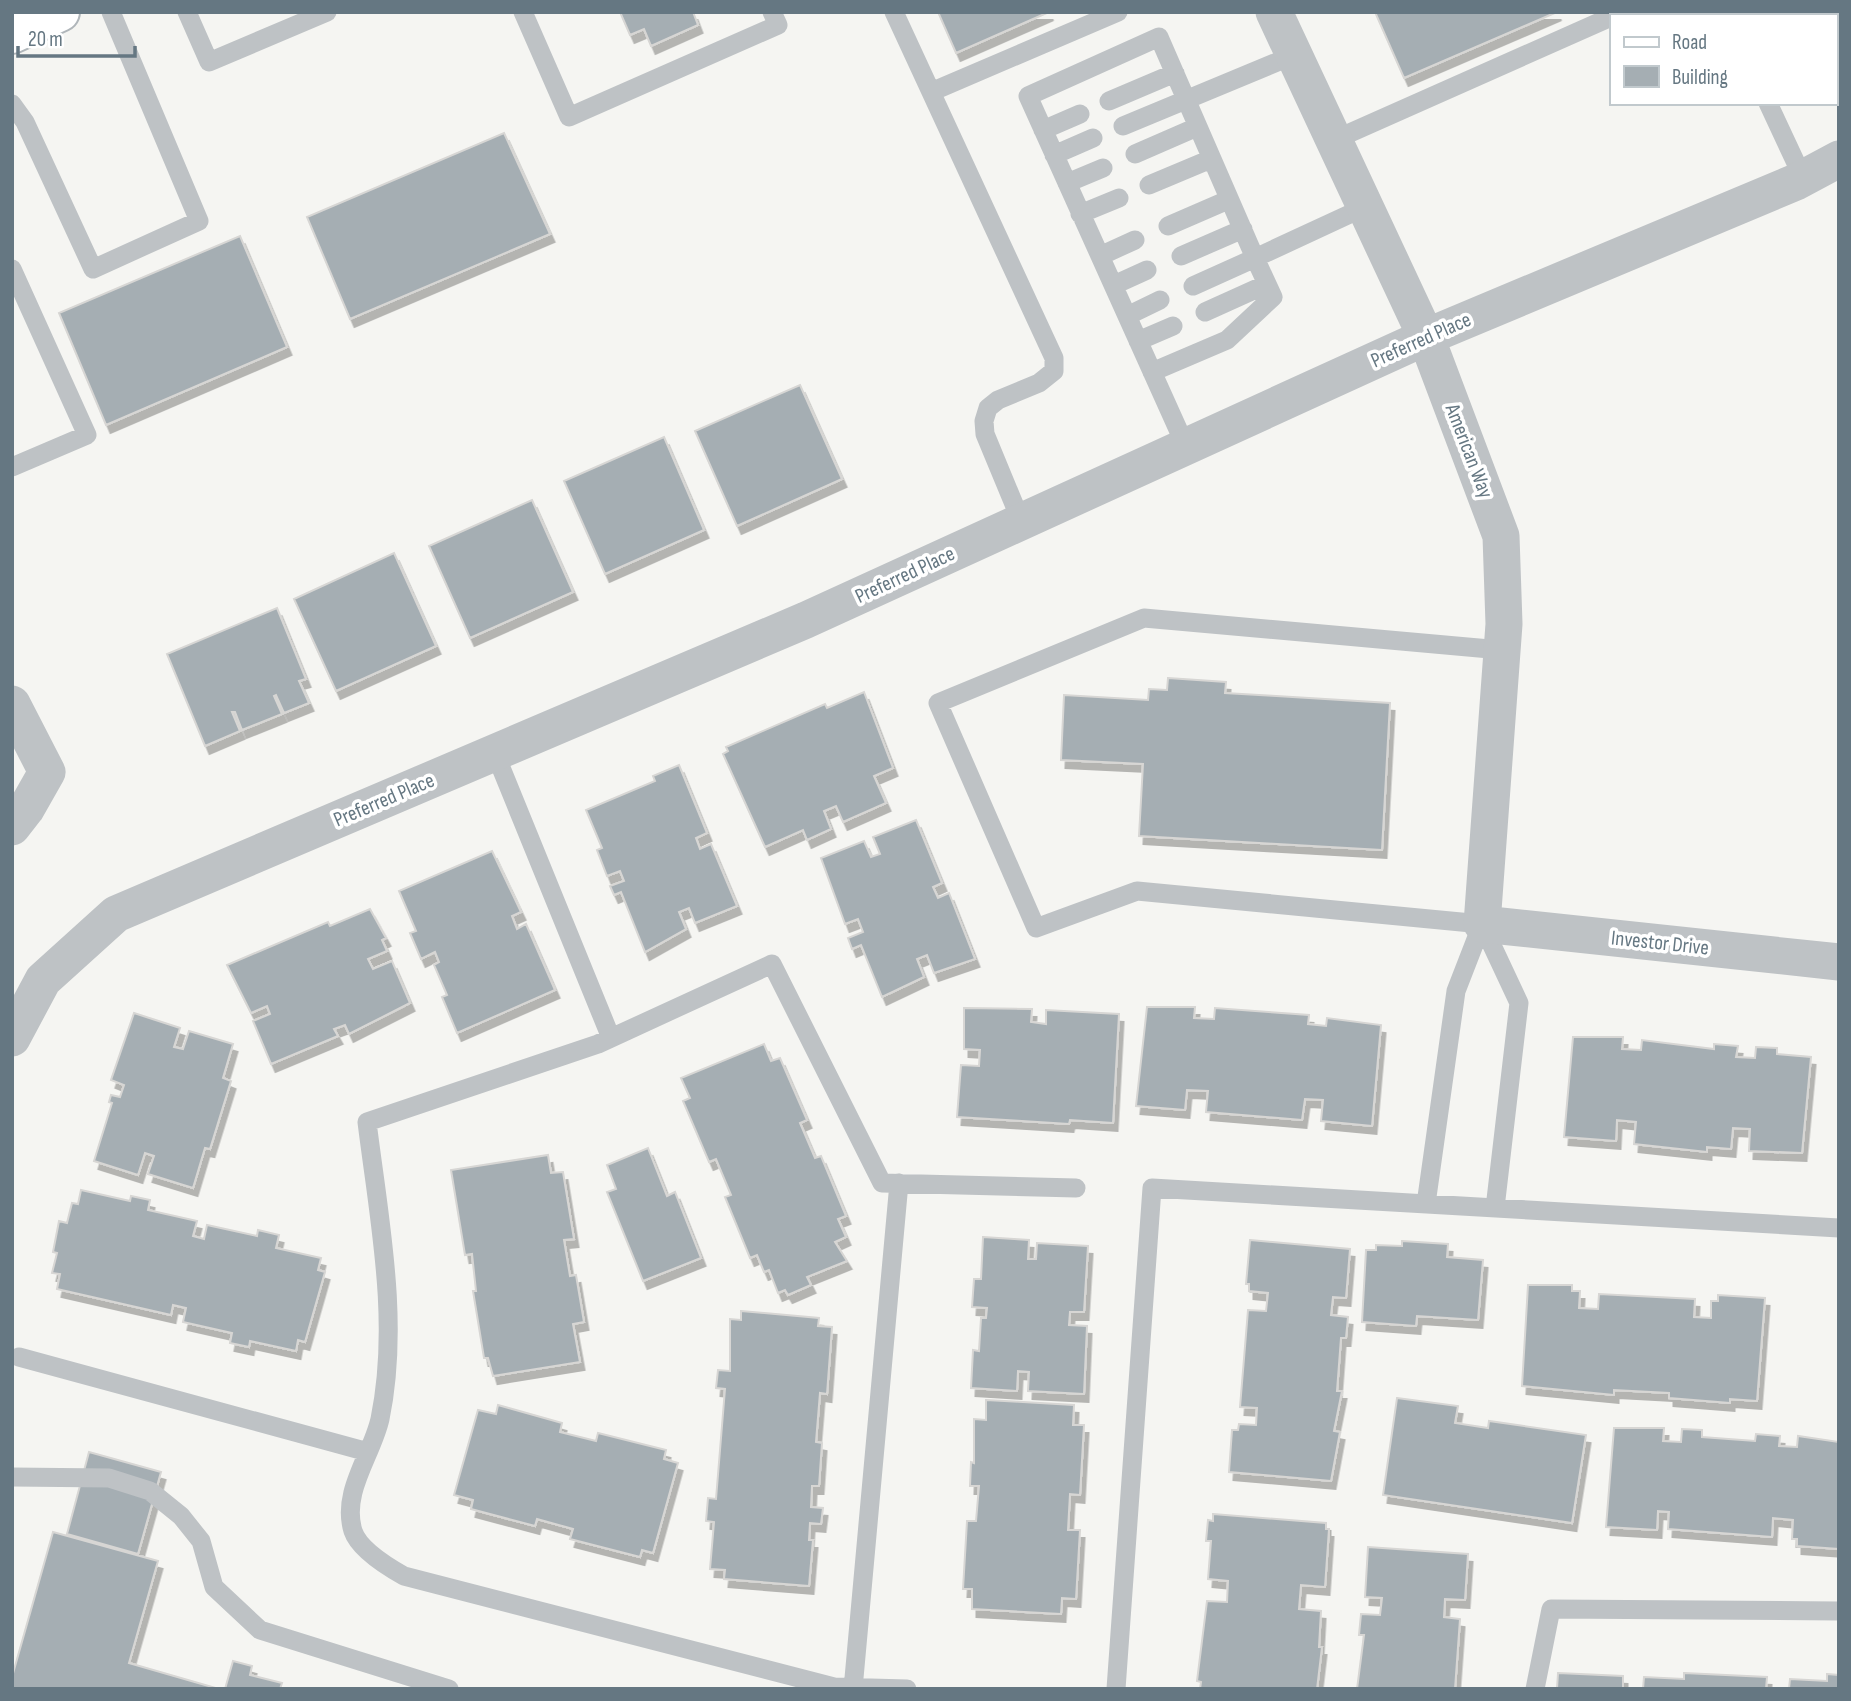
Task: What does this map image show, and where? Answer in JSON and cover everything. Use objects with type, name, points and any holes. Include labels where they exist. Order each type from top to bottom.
[{"type":"main road","points":[[12,34],[60,12]]},
{"type":"street","name":"American Way","points":[[1274,12],[1426,337],[1501,536],[1504,624],[1482,925]]},
{"type":"street","name":"Preferred Place","points":[[15,1024],[43,980],[116,914],[806,620],[1426,337],[1803,178],[1839,159]]},
{"type":"street","points":[[12,704],[47,772],[26,809],[12,827]]},
{"type":"street","name":"Investor Drive","points":[[1482,925],[1839,961]]},
{"type":"lane","points":[[12,104],[24,122],[93,269],[199,221],[111,12]]},
{"type":"lane","points":[[187,12],[209,62],[327,12]]},
{"type":"lane","points":[[523,12],[569,117],[778,25],[772,12]]},
{"type":"lane","points":[[894,12],[1054,358],[1054,371],[1039,383],[998,400],[988,408],[984,421],[985,434],[1021,522]]},
{"type":"lane","points":[[931,92],[1118,12]]},
{"type":"lane","points":[[1334,140],[1610,17]]},
{"type":"lane","points":[[1152,372],[1227,340],[1273,297],[1228,200],[1159,37],[1028,96],[1080,214],[1186,447]]},
{"type":"lane","points":[[1123,126],[1294,55]]},
{"type":"lane","points":[[1109,101],[1175,73]]},
{"type":"lane","points":[[1769,105],[1803,178]]},
{"type":"lane","points":[[1043,130],[1080,114]]},
{"type":"lane","points":[[1135,154],[1196,127]]},
{"type":"lane","points":[[1054,155],[1093,138]]},
{"type":"lane","points":[[1149,185],[1211,159]]},
{"type":"lane","points":[[1067,183],[1103,168]]},
{"type":"lane","points":[[1080,214],[1119,198]]},
{"type":"lane","points":[[1168,226],[1228,200]]},
{"type":"lane","points":[[1193,286],[1365,207]]},
{"type":"lane","points":[[1181,256],[1243,229]]},
{"type":"lane","points":[[1100,256],[1135,240]]},
{"type":"lane","points":[[12,269],[87,435],[12,467]]},
{"type":"lane","points":[[1114,285],[1147,270]]},
{"type":"lane","points":[[1205,312],[1267,284]]},
{"type":"lane","points":[[1127,316],[1160,300]]},
{"type":"lane","points":[[1139,341],[1173,326]]},
{"type":"lane","points":[[1482,925],[1137,891],[1036,928],[938,703],[1144,618],[1501,650]]},
{"type":"lane","points":[[495,752],[611,1038]]},
{"type":"lane","points":[[1426,1204],[1456,990],[1482,925]]},
{"type":"lane","points":[[1482,925],[1519,1003],[1495,1208]]},
{"type":"lane","points":[[907,1689],[834,1686],[404,1576],[378,1561],[353,1532],[350,1500],[379,1420],[388,1351],[386,1285],[368,1122],[611,1038],[772,964],[882,1183],[1076,1188]]},
{"type":"lane","points":[[853,1688],[900,1183]]},
{"type":"lane","points":[[1116,1689],[1152,1188],[1839,1228]]},
{"type":"lane","points":[[19,1357],[368,1452]]},
{"type":"lane","points":[[12,1478],[109,1478],[150,1491],[181,1516],[201,1541],[214,1587],[260,1630],[449,1689]]},
{"type":"lane","points":[[1535,1689],[1551,1609],[1839,1611]]},
{"type":"building","points":[[620,12],[693,12],[698,25],[651,46],[644,29],[630,35]]},
{"type":"building","points":[[938,12],[1049,12],[956,53]]},
{"type":"building","points":[[1375,12],[1557,12],[1404,78]]},
{"type":"building","points":[[504,133],[550,234],[350,319],[307,217]]},
{"type":"building","points":[[240,236],[287,347],[106,425],[59,313]]},
{"type":"building","points":[[800,385],[842,479],[737,526],[695,431]]},
{"type":"building","points":[[664,437],[704,530],[605,574],[564,481]]},
{"type":"building","points":[[532,500],[573,592],[470,638],[429,546]]},
{"type":"building","points":[[394,553],[436,646],[336,691],[294,599]]},
{"type":"building","points":[[277,608],[306,679],[299,681],[309,703],[284,713],[276,695],[274,696],[282,714],[242,730],[235,712],[232,712],[240,731],[205,746],[167,654]]},
{"type":"building","points":[[1168,678],[1226,682],[1225,693],[1390,703],[1382,850],[1139,836],[1143,764],[1061,760],[1064,695],[1148,700],[1149,689],[1167,690]]},
{"type":"building","points":[[864,692],[893,768],[874,776],[886,803],[843,822],[836,806],[824,811],[831,829],[807,840],[803,830],[765,847],[723,754],[728,751],[726,747],[825,704],[827,708]]},
{"type":"building","points":[[679,765],[707,833],[696,838],[700,849],[711,844],[737,906],[695,923],[689,908],[679,912],[686,929],[645,952],[621,892],[614,895],[610,886],[624,881],[620,871],[607,876],[597,850],[602,848],[586,810],[655,781],[653,776]]},
{"type":"building","points":[[916,820],[942,883],[933,887],[938,898],[949,893],[975,959],[934,973],[927,955],[917,959],[924,977],[882,997],[861,945],[852,949],[848,938],[863,932],[858,919],[845,924],[821,858],[864,841],[871,857],[880,854],[873,837]]},
{"type":"building","points":[[492,851],[521,912],[512,916],[517,929],[526,924],[555,990],[457,1033],[442,997],[447,995],[434,965],[439,962],[435,952],[421,959],[410,933],[416,931],[399,891]]},
{"type":"building","points":[[370,909],[386,938],[382,940],[387,951],[368,959],[373,969],[392,961],[410,1003],[349,1034],[345,1025],[334,1029],[338,1036],[271,1064],[253,1021],[270,1014],[267,1006],[251,1013],[227,965],[328,922],[330,926]]},
{"type":"building","points":[[1147,1007],[1195,1007],[1194,1018],[1214,1019],[1215,1008],[1309,1015],[1308,1024],[1326,1026],[1327,1018],[1381,1025],[1372,1126],[1321,1121],[1323,1100],[1305,1099],[1302,1120],[1206,1112],[1208,1091],[1187,1090],[1185,1110],[1136,1106]]},
{"type":"building","points":[[964,1008],[1032,1009],[1031,1022],[1046,1024],[1046,1010],[1119,1014],[1113,1123],[1070,1120],[1069,1124],[957,1117],[961,1065],[979,1066],[980,1050],[964,1049]]},
{"type":"building","points":[[134,1013],[180,1028],[174,1047],[183,1049],[189,1031],[233,1044],[223,1078],[231,1081],[210,1149],[205,1148],[193,1188],[148,1174],[154,1156],[145,1153],[138,1175],[94,1161],[112,1103],[109,1102],[111,1095],[120,1097],[124,1085],[111,1080]]},
{"type":"building","points":[[1573,1037],[1623,1037],[1622,1049],[1641,1050],[1642,1040],[1714,1049],[1714,1044],[1738,1046],[1736,1057],[1755,1058],[1756,1047],[1777,1048],[1777,1054],[1811,1057],[1802,1153],[1749,1151],[1750,1129],[1733,1128],[1731,1149],[1707,1147],[1707,1152],[1634,1144],[1636,1122],[1617,1120],[1616,1141],[1564,1137]]},
{"type":"building","points":[[764,1044],[771,1061],[780,1058],[807,1120],[800,1123],[815,1158],[821,1156],[846,1216],[838,1219],[846,1237],[835,1242],[847,1261],[807,1277],[811,1285],[788,1295],[785,1290],[778,1293],[769,1270],[764,1272],[757,1255],[750,1258],[725,1197],[731,1195],[716,1159],[709,1162],[683,1101],[690,1098],[681,1078]]},
{"type":"building","points":[[648,1148],[667,1196],[675,1192],[701,1258],[643,1281],[607,1192],[616,1189],[607,1165]]},
{"type":"building","points":[[548,1155],[551,1173],[563,1172],[574,1239],[564,1240],[570,1276],[576,1275],[584,1322],[573,1324],[580,1362],[493,1376],[488,1358],[484,1358],[473,1291],[476,1291],[472,1254],[465,1255],[451,1170]]},
{"type":"building","points":[[81,1190],[130,1201],[131,1196],[150,1200],[148,1210],[197,1221],[193,1236],[204,1239],[207,1225],[257,1236],[258,1230],[279,1235],[276,1248],[321,1258],[318,1270],[325,1272],[305,1342],[298,1340],[296,1351],[250,1341],[249,1347],[230,1343],[232,1333],[183,1322],[186,1308],[173,1305],[171,1315],[57,1289],[60,1274],[52,1273],[57,1253],[53,1252],[59,1221],[67,1223],[72,1203],[78,1204]]},
{"type":"building","points":[[983,1237],[1029,1240],[1028,1259],[1036,1259],[1037,1243],[1088,1246],[1084,1312],[1070,1312],[1069,1325],[1087,1326],[1084,1394],[1028,1391],[1029,1372],[1018,1371],[1017,1391],[971,1388],[973,1350],[979,1351],[981,1318],[986,1318],[987,1308],[972,1307],[974,1279],[981,1279]]},
{"type":"building","points":[[1250,1240],[1350,1249],[1346,1298],[1333,1297],[1331,1315],[1348,1317],[1346,1338],[1341,1338],[1337,1391],[1342,1391],[1334,1431],[1340,1432],[1331,1481],[1229,1472],[1232,1430],[1238,1430],[1239,1424],[1256,1425],[1257,1408],[1240,1407],[1248,1310],[1266,1311],[1268,1293],[1249,1291],[1249,1284],[1246,1284]]},
{"type":"building","points":[[1402,1241],[1448,1244],[1447,1257],[1483,1260],[1478,1320],[1417,1316],[1416,1326],[1362,1322],[1366,1250],[1376,1250],[1376,1245],[1402,1246]]},
{"type":"building","points":[[1528,1285],[1572,1285],[1572,1291],[1580,1291],[1579,1308],[1598,1309],[1599,1294],[1695,1299],[1694,1317],[1711,1318],[1711,1301],[1718,1301],[1718,1295],[1765,1298],[1757,1401],[1730,1399],[1730,1403],[1669,1398],[1669,1393],[1614,1390],[1614,1395],[1522,1386]]},
{"type":"building","points":[[741,1311],[819,1318],[818,1326],[832,1327],[827,1394],[820,1393],[816,1442],[822,1443],[819,1486],[812,1486],[811,1507],[823,1508],[821,1524],[810,1523],[809,1540],[813,1540],[809,1586],[724,1579],[725,1570],[710,1569],[714,1522],[706,1521],[708,1498],[716,1499],[725,1389],[716,1388],[718,1370],[730,1371],[730,1319],[741,1320]]},
{"type":"building","points":[[1397,1398],[1458,1406],[1455,1423],[1488,1428],[1489,1421],[1586,1435],[1572,1523],[1383,1495]]},
{"type":"building","points":[[986,1400],[1074,1405],[1073,1425],[1084,1425],[1080,1495],[1070,1494],[1068,1530],[1080,1530],[1076,1599],[1062,1598],[1061,1614],[972,1609],[972,1589],[963,1589],[967,1521],[976,1521],[979,1486],[970,1486],[971,1462],[974,1463],[974,1419],[986,1420]]},
{"type":"building","points":[[498,1405],[562,1423],[560,1432],[596,1441],[598,1433],[666,1450],[664,1459],[678,1463],[653,1553],[642,1550],[640,1557],[570,1539],[573,1529],[537,1519],[535,1526],[471,1509],[473,1500],[454,1495],[478,1410],[496,1414]]},
{"type":"building","points":[[1614,1428],[1664,1428],[1663,1441],[1681,1442],[1682,1429],[1702,1430],[1702,1437],[1755,1441],[1756,1434],[1780,1436],[1779,1446],[1797,1447],[1798,1436],[1839,1442],[1839,1549],[1797,1546],[1797,1539],[1792,1539],[1793,1520],[1773,1518],[1772,1537],[1668,1529],[1669,1512],[1658,1511],[1657,1530],[1606,1527]]},
{"type":"building","points":[[89,1452],[161,1472],[138,1554],[67,1534]]},
{"type":"building","points":[[1213,1514],[1326,1523],[1326,1529],[1329,1529],[1325,1587],[1301,1585],[1299,1609],[1321,1611],[1319,1647],[1322,1647],[1317,1689],[1200,1689],[1201,1682],[1197,1681],[1207,1601],[1227,1602],[1228,1581],[1208,1579],[1211,1541],[1206,1541],[1208,1520],[1213,1521]]},
{"type":"building","points":[[53,1532],[158,1561],[129,1663],[219,1689],[12,1689],[12,1677]]},
{"type":"building","points":[[1368,1547],[1468,1554],[1465,1600],[1445,1599],[1444,1617],[1460,1619],[1455,1689],[1357,1689],[1364,1635],[1359,1635],[1361,1614],[1380,1615],[1382,1598],[1365,1597]]},
{"type":"building","points":[[233,1661],[252,1666],[250,1675],[282,1683],[280,1689],[225,1689]]},
{"type":"building","points":[[1558,1673],[1623,1676],[1623,1689],[1557,1689]]},
{"type":"building","points":[[1684,1673],[1767,1677],[1766,1689],[1643,1689],[1644,1677],[1684,1679]]},
{"type":"building","points":[[1827,1674],[1839,1675],[1839,1689],[1789,1689],[1790,1679],[1827,1681]]}]
